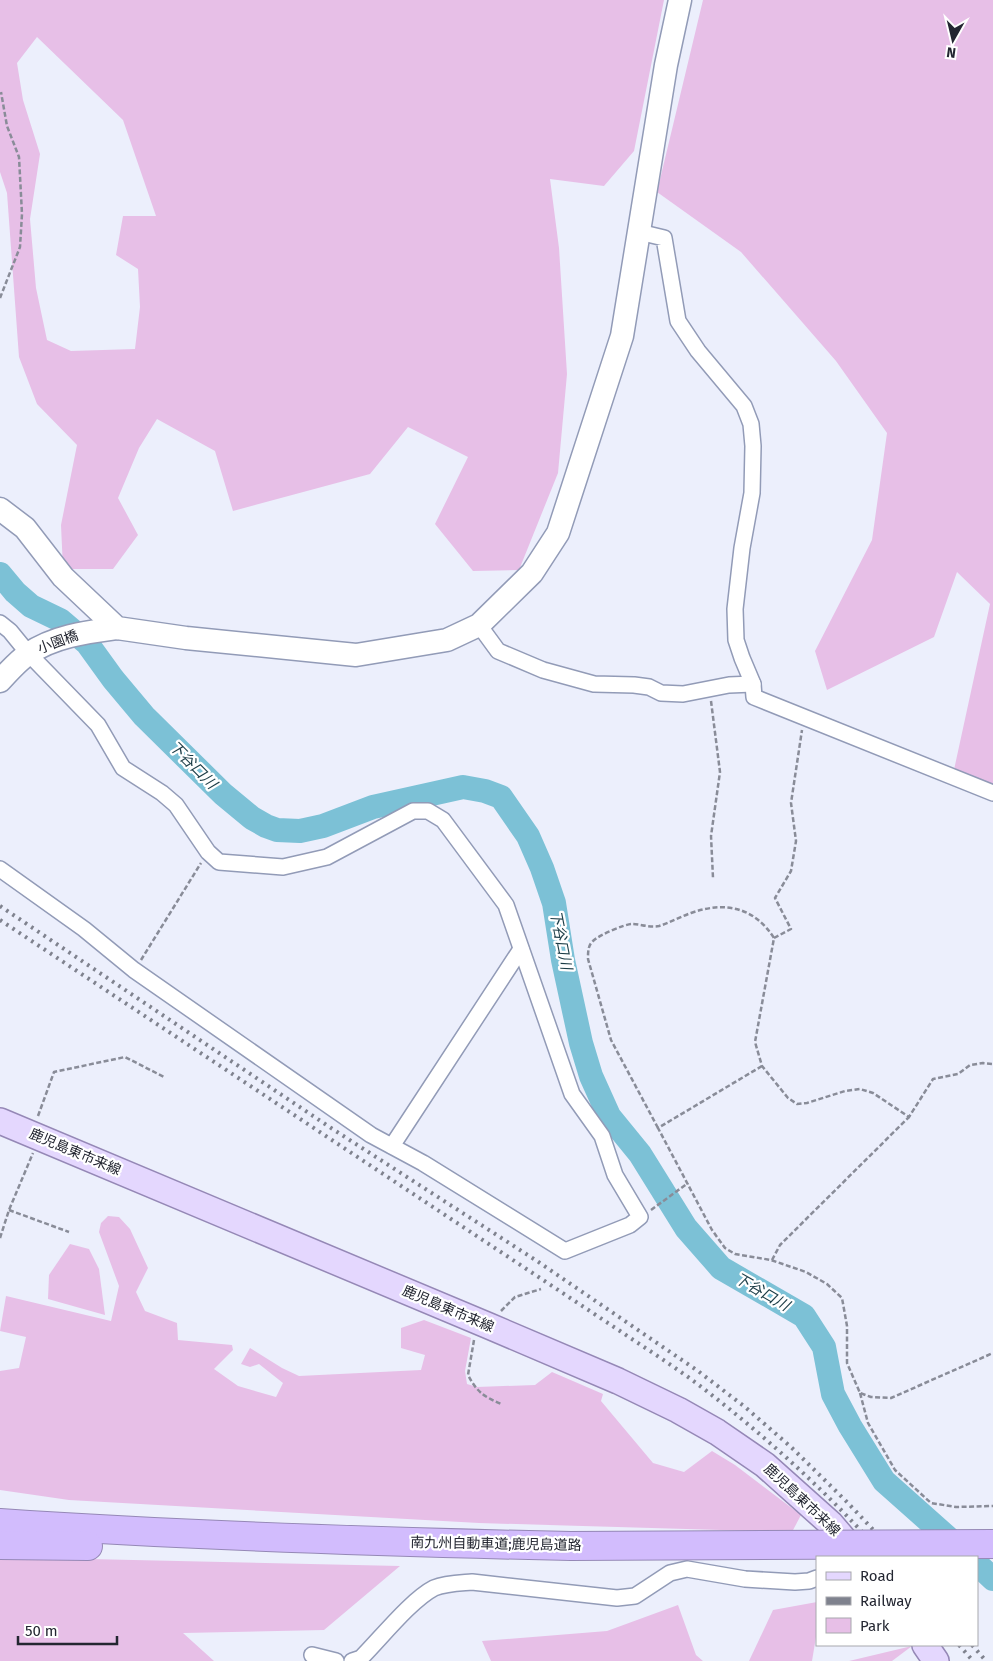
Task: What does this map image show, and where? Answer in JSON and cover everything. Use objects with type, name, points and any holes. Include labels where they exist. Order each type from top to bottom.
[{"type":"highway","points":[[0,1509],[86,1518],[256,1528],[369,1542]]},
{"type":"highway","name":"南九州自動車道;鹿児島道路","points":[[0,1522],[106,1530],[369,1542],[571,1546],[993,1544]]},
{"type":"highway","points":[[0,1544],[116,1546],[369,1542]]},
{"type":"main road","name":"鹿児島東市来線","points":[[0,1121],[618,1381],[678,1410],[717,1432],[766,1465],[832,1524],[853,1555]]},
{"type":"main road","points":[[925,1646],[936,1661]]},
{"type":"street","points":[[680,0],[666,65],[622,336],[558,533],[532,573],[480,625],[498,651],[543,670],[594,684],[634,685],[649,687],[661,692],[683,694],[729,685],[753,684]]},
{"type":"street","points":[[639,232],[664,238],[678,321],[698,351],[744,406],[751,424],[754,446],[752,493],[742,548],[735,609],[736,640],[753,684],[754,697],[993,793]]},
{"type":"street","points":[[0,508],[24,528],[63,577],[117,628]]},
{"type":"street","points":[[0,623],[10,631],[28,653],[98,725],[123,768],[162,793],[176,805],[208,852],[219,862],[283,867],[327,856],[413,811],[428,812],[443,820],[506,905],[572,1094],[602,1136],[615,1175],[640,1217],[630,1225],[565,1251],[423,1162],[371,1135],[134,970],[84,929],[0,869]]},
{"type":"street","name":"小園橋","points":[[28,653],[72,634],[117,628],[186,638],[356,655],[447,640],[480,625]]},
{"type":"street","points":[[0,680],[28,653]]},
{"type":"street","points":[[392,1146],[521,948]]},
{"type":"street","points":[[352,1661],[362,1658],[418,1598],[435,1588],[452,1583],[472,1582],[617,1598],[635,1596],[670,1573],[687,1569],[745,1579],[795,1582],[816,1578]]},
{"type":"street","points":[[312,1655],[336,1661]]},
{"type":"path","points":[[0,298],[20,247],[22,214],[19,157],[7,126],[1,92]]},
{"type":"path","points":[[710,689],[720,772],[711,836],[713,878]]},
{"type":"path","points":[[774,938],[791,929],[774,898],[791,871],[796,840],[791,803],[804,718]]},
{"type":"path","points":[[134,970],[208,852]]},
{"type":"path","points":[[909,1117],[873,1093],[860,1089],[844,1091],[798,1104],[788,1098],[762,1066],[755,1042],[774,938],[756,917],[742,910],[722,907],[702,909],[657,927],[630,924],[593,941],[588,949],[588,959],[611,1040],[712,1230],[725,1248],[735,1254],[771,1260],[806,1272],[827,1284],[842,1298],[847,1326],[847,1363],[860,1394],[868,1423],[896,1470],[932,1503],[956,1507],[993,1506]]},
{"type":"path","points":[[0,1238],[36,1136],[54,1072],[125,1057],[164,1078]]},
{"type":"path","points":[[771,1260],[780,1245],[909,1117],[933,1079],[958,1074],[970,1065],[983,1062],[993,1064]]},
{"type":"path","points":[[658,1128],[762,1066]]},
{"type":"path","points":[[640,1217],[688,1183]]},
{"type":"path","points":[[10,1210],[69,1232]]},
{"type":"path","points":[[501,1404],[478,1392],[468,1375],[476,1332],[515,1297],[541,1290]]},
{"type":"path","points":[[860,1394],[871,1397],[891,1398],[993,1353]]},
{"type":"green space","points":[[0,0],[664,0],[634,151],[604,186],[550,179],[559,248],[567,374],[558,473],[519,570],[473,571],[435,524],[468,457],[408,427],[370,474],[233,511],[215,451],[157,419],[139,448],[118,498],[138,535],[113,569],[63,569],[61,525],[77,445],[37,404],[19,357],[7,193],[0,172]],"holes":[[[37,37],[123,120],[156,216],[123,216],[116,255],[138,269],[140,307],[135,349],[71,351],[47,340],[36,288],[30,219],[40,154],[23,100],[17,63]]]},
{"type":"green space","points":[[703,0],[993,0],[993,794],[952,779],[990,604],[957,572],[934,637],[827,690],[815,651],[872,540],[887,433],[836,361],[741,252],[657,192]]},
{"type":"green space","points":[[108,1216],[119,1217],[130,1229],[148,1268],[136,1292],[145,1311],[177,1323],[178,1340],[232,1345],[233,1350],[214,1369],[238,1386],[276,1397],[283,1383],[259,1364],[250,1367],[241,1364],[250,1348],[299,1376],[421,1370],[425,1355],[401,1348],[401,1328],[424,1320],[471,1338],[465,1371],[467,1384],[477,1387],[535,1385],[552,1372],[603,1394],[601,1401],[653,1463],[684,1472],[712,1451],[735,1465],[801,1515],[792,1532],[479,1523],[69,1500],[0,1490],[0,1371],[19,1368],[26,1337],[0,1331],[6,1296],[111,1321],[119,1286],[99,1232],[101,1223]]},
{"type":"green space","points":[[70,1244],[89,1249],[99,1269],[105,1315],[48,1299],[49,1275]]},
{"type":"green space","points":[[0,1557],[400,1566],[324,1630],[183,1633],[214,1661],[0,1661]]},
{"type":"green space","points":[[816,1602],[816,1637],[812,1661],[749,1661],[773,1610]]},
{"type":"green space","points":[[678,1605],[696,1655],[703,1661],[491,1661],[482,1641],[607,1631]]},
{"type":"green space","points":[[912,1646],[892,1661],[849,1661]]},
{"type":"waterway","name":"下谷口川","points":[[0,574],[15,592],[31,606],[60,620],[87,643],[113,679],[144,716],[223,794],[252,818],[266,826],[277,830],[300,831],[323,826],[373,807],[463,787],[485,791],[501,797],[528,836],[554,903],[563,960],[581,1043],[591,1076],[609,1116],[640,1154],[686,1228],[721,1268],[804,1316],[824,1347],[833,1394],[850,1426],[884,1481],[965,1553]]},
{"type":"waterway","name":"下谷口川","points":[[978,1565],[993,1579]]},
{"type":"railway","points":[[0,906],[328,1126],[537,1261],[698,1371],[745,1407],[791,1447],[898,1556]]},
{"type":"railway","points":[[0,920],[620,1331],[704,1389],[799,1469],[884,1556]]},
{"type":"railway","points":[[960,1646],[973,1661]]},
{"type":"railway","points":[[973,1646],[986,1661]]}]
